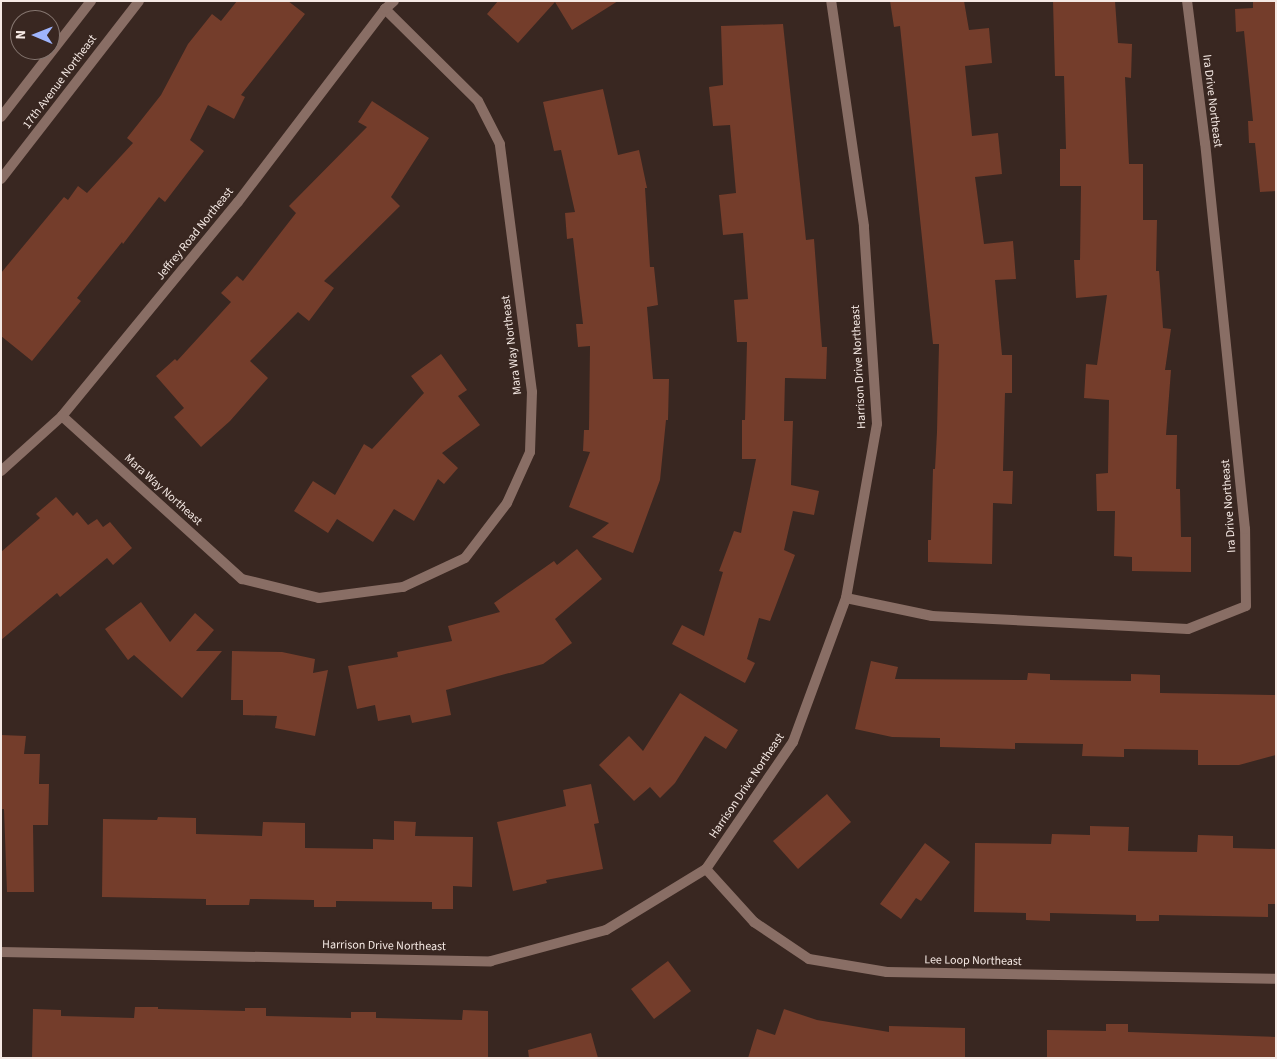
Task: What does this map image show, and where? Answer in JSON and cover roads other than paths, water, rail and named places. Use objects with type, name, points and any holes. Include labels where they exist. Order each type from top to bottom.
[{"type":"street","name":"17th Avenue Northeast","points":[[1,117],[91,1]]},
{"type":"street","name":"17th Avenue Northeast","points":[[1,179],[139,1]]},
{"type":"street","name":"Jeffrey Road Northeast","points":[[1,471],[62,416],[238,202],[385,9],[394,1]]},
{"type":"street","name":"Harrison Drive Northeast","points":[[1,952],[491,961],[606,930],[706,869],[793,742],[846,598],[876,424],[864,226],[831,1]]},
{"type":"street","name":"Ira Drive Northeast","points":[[846,598],[932,616],[1188,628],[1246,606],[1245,529],[1205,143],[1187,1]]},
{"type":"street","name":"Mara Way Northeast","points":[[62,416],[242,579],[319,598],[403,588],[465,558],[507,503],[530,452],[532,392],[500,144],[478,101],[385,9]]},
{"type":"street","name":"Lee Loop Northeast","points":[[706,869],[754,922],[808,959],[887,972],[1276,979]]}]
